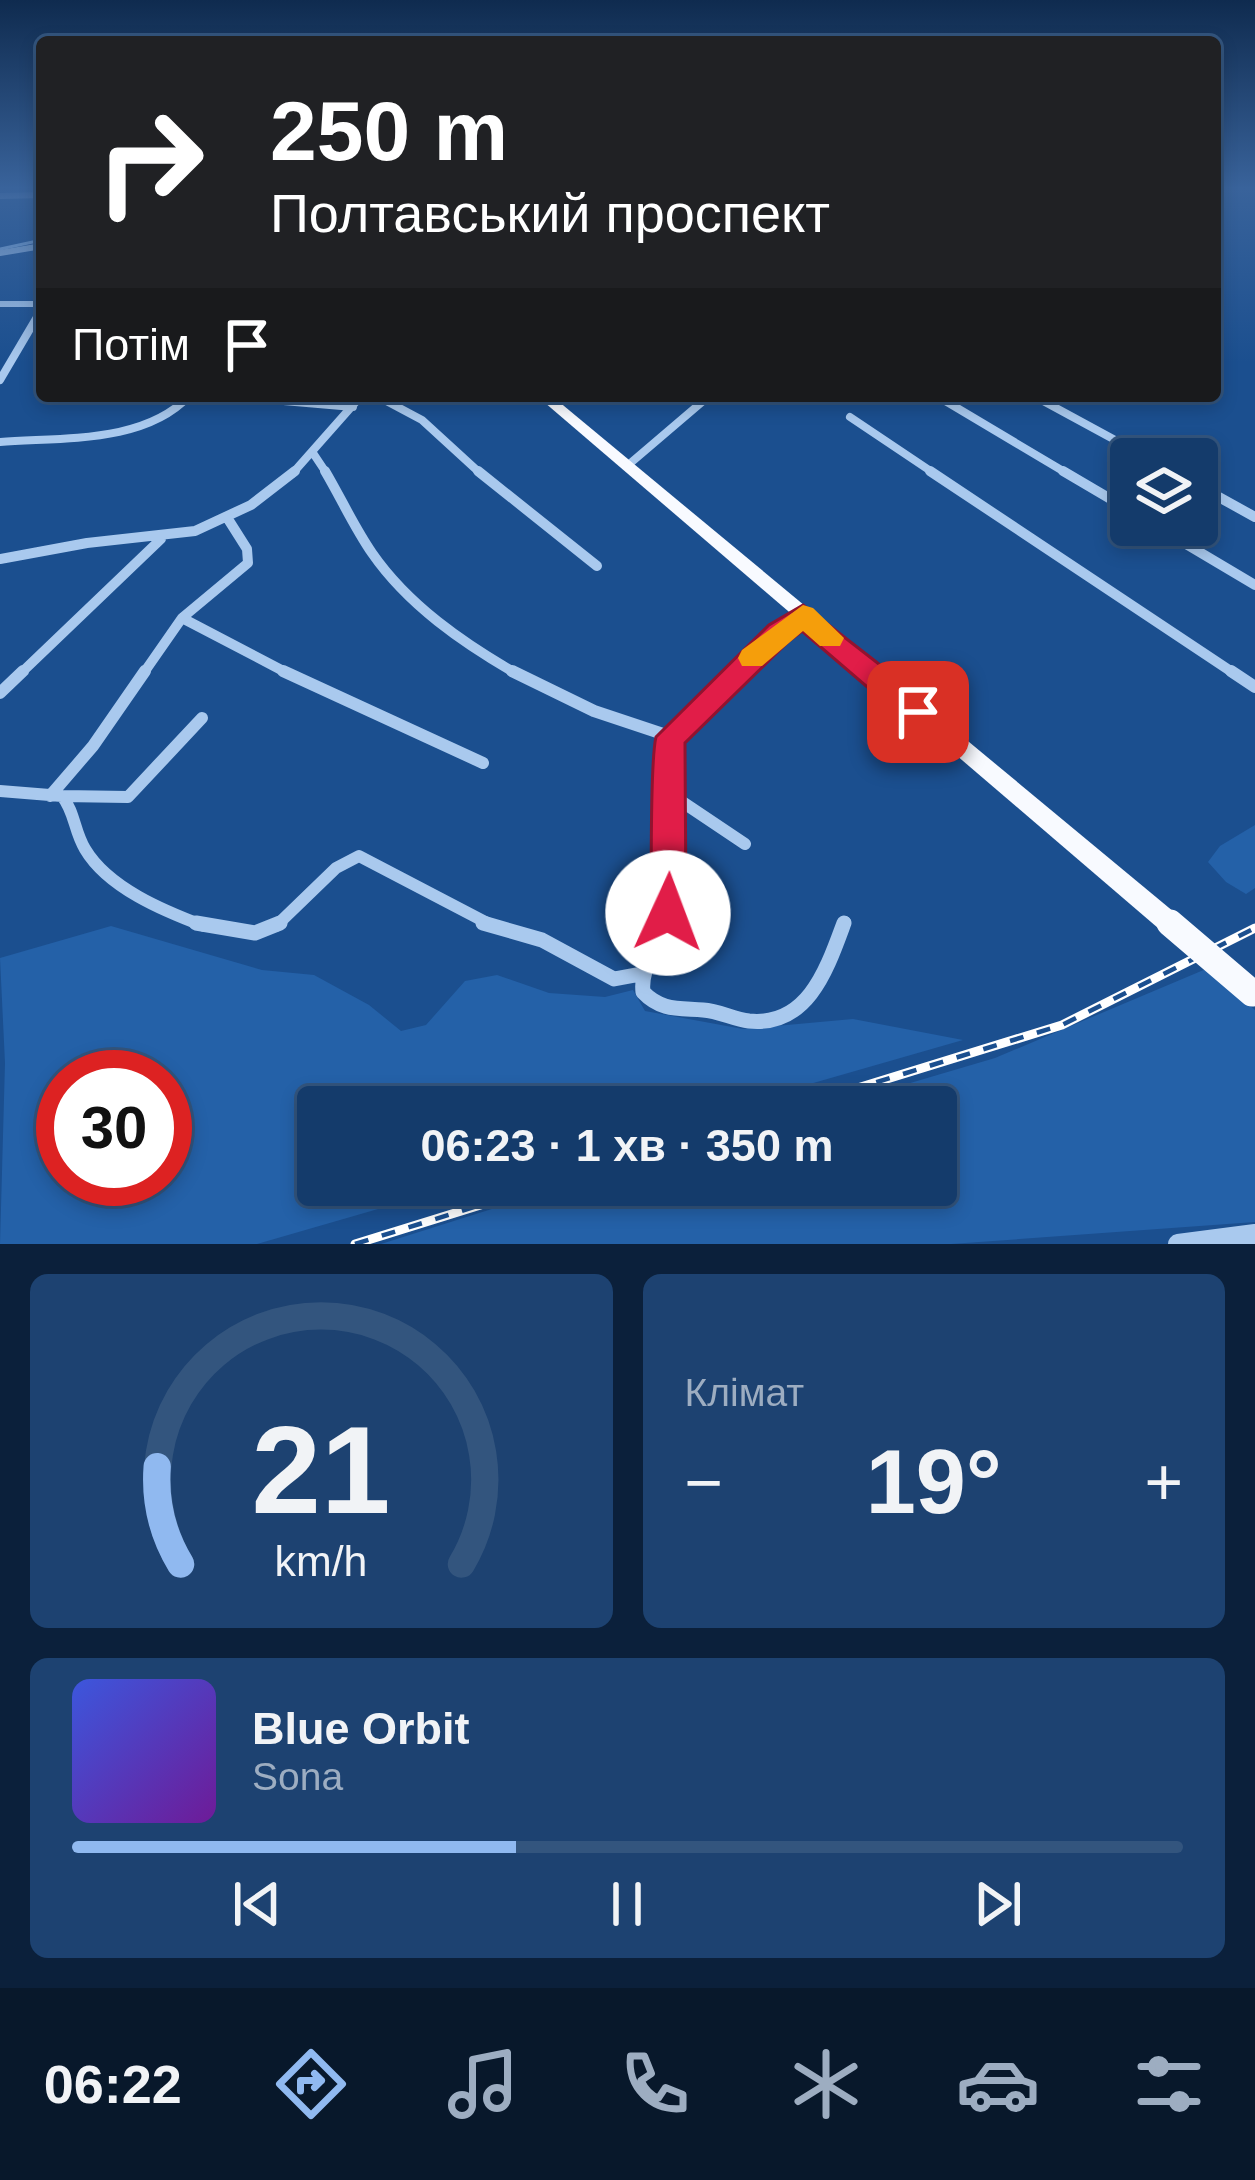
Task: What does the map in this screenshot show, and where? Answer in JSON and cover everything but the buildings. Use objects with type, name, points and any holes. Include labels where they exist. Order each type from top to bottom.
[{"type":"highway","points":[[551,402],[1253,994]]},
{"type":"street","points":[[0,253],[36,246]]},
{"type":"street","points":[[0,304],[36,306]]},
{"type":"street","points":[[0,380],[36,317]]},
{"type":"street","points":[[0,442],[150,423],[182,410],[186,402]]},
{"type":"street","points":[[294,402],[353,407]]},
{"type":"street","points":[[0,559],[98,541],[161,539],[228,519],[259,501],[314,453],[357,402]]},
{"type":"street","points":[[391,402],[412,411],[597,566]]},
{"type":"street","points":[[627,466],[702,402]]},
{"type":"street","points":[[947,402],[1110,499]]},
{"type":"street","points":[[1045,402],[1111,438]]},
{"type":"street","points":[[850,417],[1255,687]]},
{"type":"street","points":[[314,453],[376,560],[404,594],[471,643],[577,703],[628,727],[672,737]]},
{"type":"street","points":[[1218,497],[1255,517]]},
{"type":"street","points":[[56,796],[182,618],[248,563],[247,549],[228,519]]},
{"type":"street","points":[[0,693],[161,539]]},
{"type":"street","points":[[1189,546],[1255,585]]},
{"type":"street","points":[[803,616],[779,633],[672,737],[666,791],[672,889],[659,945],[641,974],[643,992],[655,1005],[723,1013],[748,1021],[796,1012],[811,999],[845,922]]},
{"type":"street","points":[[182,618],[255,658],[483,763]]},
{"type":"street","points":[[0,791],[128,797],[202,718]]},
{"type":"street","points":[[666,791],[745,844]]},
{"type":"street","points":[[56,796],[69,803],[79,840],[109,875],[202,926],[259,935],[284,920],[342,864],[359,856],[488,926],[542,940],[614,979],[641,974]]},
{"type":"street","points":[[1178,1244],[1255,1234]]},
{"type":"shaded area","points":[[1255,825],[1255,888],[1246,894],[1226,882],[1208,862],[1220,846]]},
{"type":"shaded area","points":[[111,926],[262,970],[314,975],[369,1005],[401,1031],[426,1025],[465,981],[497,975],[549,993],[605,997],[633,990],[645,1011],[743,1029],[853,1019],[963,1040],[803,1086],[297,1086],[297,1206],[388,1206],[257,1244],[0,1244],[5,1063],[0,958]]},
{"type":"shaded area","points":[[1206,969],[1255,1010],[1255,1222],[951,1244],[381,1244],[501,1206],[957,1206],[957,1086],[900,1086],[995,1058]]},
{"type":"waterway","points":[[0,249],[14,246]]},
{"type":"railway","points":[[864,1086],[1062,1025],[1255,928]]},
{"type":"railway","points":[[355,1244],[477,1206]]},
{"type":"slow traffic","points":[[752,658],[803,616],[830,638]]},
{"type":"route","points":[[668,913],[672,866],[666,758],[672,737],[779,633],[803,616],[918,712]]}]
